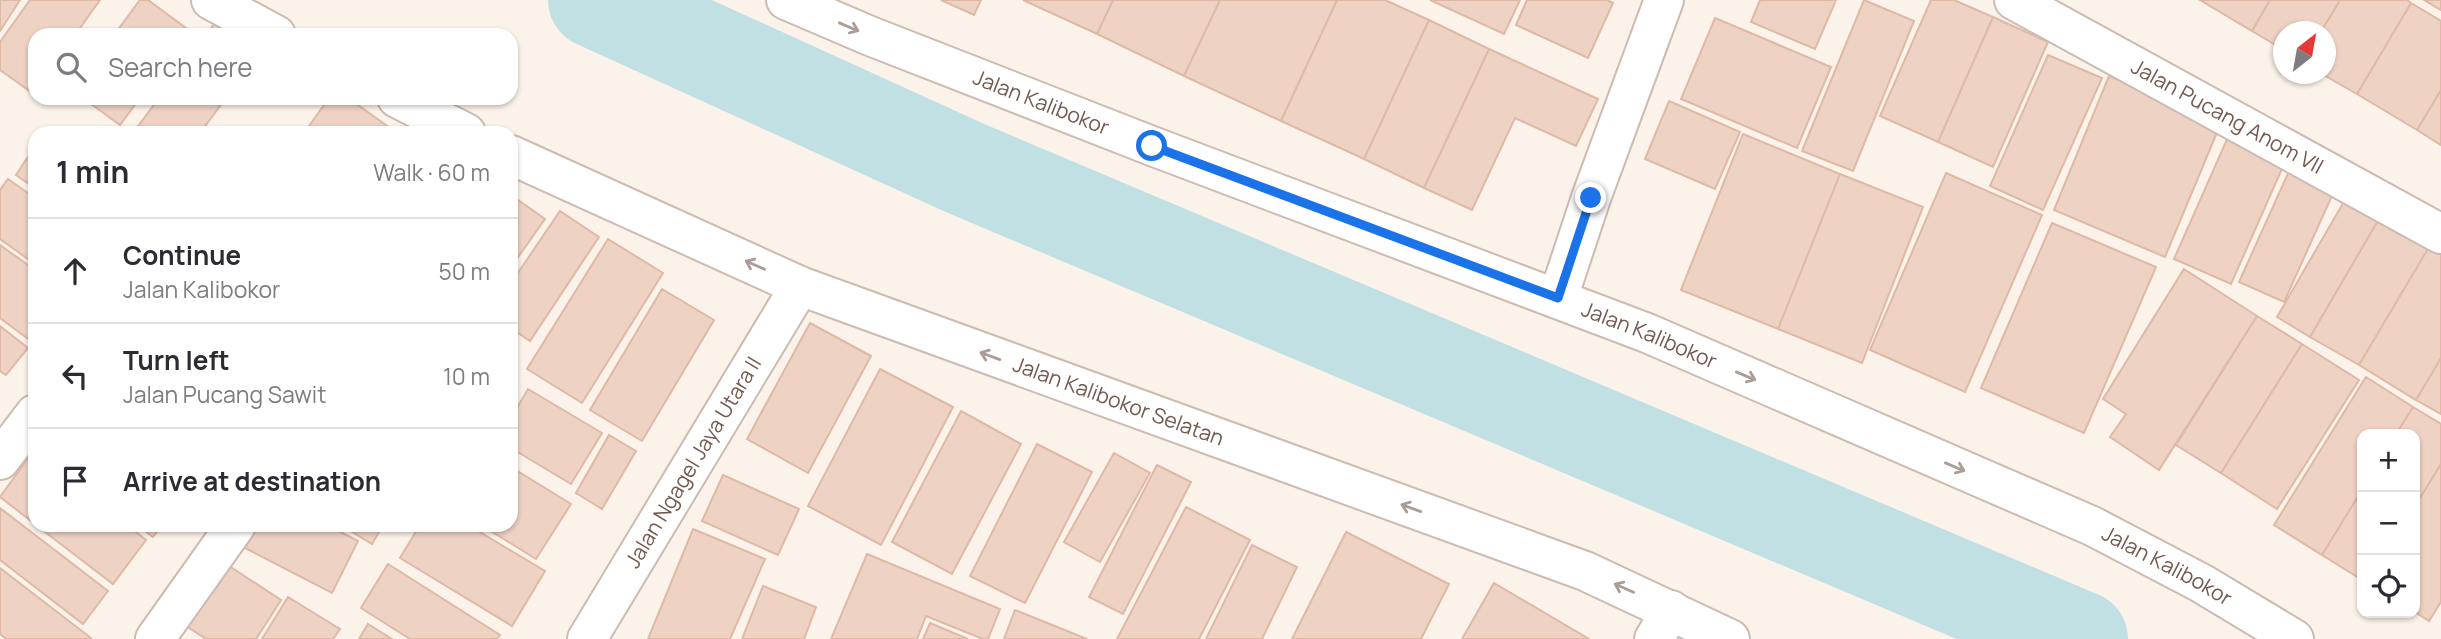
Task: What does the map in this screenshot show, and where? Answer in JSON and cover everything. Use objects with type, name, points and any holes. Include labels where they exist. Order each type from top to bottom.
[{"type":"street","points":[[211,0],[263,28]]},
{"type":"street","name":"Jalan Kalibokor","points":[[786,0],[870,36],[1152,146],[1647,334],[2092,526],[2201,583],[2294,639]]},
{"type":"street","points":[[1558,298],[1591,198],[1664,0]]},
{"type":"street","name":"Jalan Pucang Anom VII","points":[[2014,0],[2441,234]]},
{"type":"street","points":[[411,105],[452,126]]},
{"type":"street","name":"Jalan Kalibokor Selatan","points":[[518,158],[800,286],[1585,571],[1662,624],[1730,639]]},
{"type":"street","name":"Jalan Ngagel Jaya Utara II","points":[[587,639],[800,286]]},
{"type":"street","points":[[0,460],[28,423]]},
{"type":"street","points":[[155,639],[231,532]]},
{"type":"building","points":[[0,0],[20,0],[0,31]]},
{"type":"building","points":[[30,0],[100,0],[80,28],[28,28],[28,90],[0,70],[0,42]]},
{"type":"building","points":[[140,0],[148,0],[186,28],[119,28]]},
{"type":"building","points":[[941,0],[981,0],[974,15]]},
{"type":"building","points":[[1023,0],[1113,0],[1097,34]]},
{"type":"building","points":[[1113,0],[1220,0],[1184,76],[1097,34]]},
{"type":"building","points":[[1220,0],[1337,0],[1281,121],[1184,76]]},
{"type":"building","points":[[1337,0],[1385,0],[1429,20],[1364,159],[1281,121]]},
{"type":"building","points":[[1430,0],[1520,0],[1504,34]]},
{"type":"building","points":[[1527,0],[1607,0],[1613,3],[1588,58],[1516,25]]},
{"type":"building","points":[[1760,0],[1836,0],[1815,49],[1751,22]]},
{"type":"building","points":[[1864,0],[1914,21],[1853,171],[1802,151]]},
{"type":"building","points":[[1931,0],[1954,0],[1993,17],[1938,142],[1880,116]]},
{"type":"building","points":[[2200,0],[2270,0],[2252,31]]},
{"type":"building","points":[[2270,0],[2340,0],[2328,21],[2273,21],[2273,43],[2252,31]]},
{"type":"building","points":[[2340,0],[2407,0],[2411,3],[2357,94],[2336,82],[2336,21],[2328,21]]},
{"type":"building","points":[[2424,0],[2441,0],[2441,10]]},
{"type":"building","points":[[2411,3],[2441,21],[2441,90],[2417,130],[2357,94]]},
{"type":"building","points":[[221,15],[239,28],[211,28]]},
{"type":"building","points":[[1993,17],[2048,42],[1993,167],[1938,142]]},
{"type":"building","points":[[1715,18],[1831,67],[1797,148],[1681,99]]},
{"type":"building","points":[[1429,20],[1489,49],[1424,188],[1364,159]]},
{"type":"building","points":[[1489,49],[1598,99],[1576,146],[1515,118],[1472,210],[1424,188]]},
{"type":"building","points":[[2048,55],[2102,78],[2043,210],[1990,186]]},
{"type":"building","points":[[2109,76],[2221,123],[2165,257],[2054,210]]},
{"type":"building","points":[[2441,90],[2441,145],[2417,130]]},
{"type":"building","points":[[1669,101],[1740,132],[1715,189],[1645,159]]},
{"type":"building","points":[[93,105],[135,105],[120,125]]},
{"type":"building","points":[[154,105],[221,105],[205,126],[138,126]]},
{"type":"building","points":[[324,105],[358,105],[387,126],[309,126]]},
{"type":"building","points":[[2232,128],[2289,153],[2231,284],[2174,259]]},
{"type":"building","points":[[1743,134],[1840,174],[1778,329],[1681,290]]},
{"type":"building","points":[[28,157],[28,183],[16,175]]},
{"type":"building","points":[[2290,169],[2335,189],[2284,302],[2239,282]]},
{"type":"building","points":[[1946,173],[2042,215],[1965,392],[1870,350]]},
{"type":"building","points":[[1840,174],[1923,207],[1862,363],[1778,329]]},
{"type":"building","points":[[8,179],[28,193],[28,259],[0,239],[0,190]]},
{"type":"building","points":[[2349,193],[2383,212],[2310,337],[2277,317]]},
{"type":"building","points":[[518,200],[545,219],[518,257]]},
{"type":"building","points":[[560,211],[599,237],[530,341],[518,333],[518,273]]},
{"type":"building","points":[[2383,212],[2432,242],[2359,365],[2310,337]]},
{"type":"building","points":[[2052,223],[2156,267],[2084,433],[1981,388]]},
{"type":"building","points":[[608,239],[663,273],[582,403],[527,369]]},
{"type":"building","points":[[2432,242],[2441,247],[2441,358],[2416,400],[2359,365]]},
{"type":"building","points":[[0,245],[28,265],[28,339],[0,318]]},
{"type":"building","points":[[2184,269],[2257,316],[2159,470],[2110,437],[2126,414],[2103,399]]},
{"type":"building","points":[[662,289],[714,320],[642,441],[590,410]]},
{"type":"building","points":[[2257,316],[2302,344],[2221,473],[2176,445]]},
{"type":"building","points":[[810,323],[871,356],[808,473],[747,439]]},
{"type":"building","points":[[0,326],[28,348],[6,375],[0,371]]},
{"type":"building","points":[[2302,344],[2359,380],[2277,509],[2221,473]]},
{"type":"building","points":[[2441,358],[2441,414],[2416,400]]},
{"type":"building","points":[[880,369],[953,407],[881,545],[808,506]]},
{"type":"building","points":[[2366,377],[2413,407],[2399,429],[2357,429],[2357,498],[2322,555],[2274,525]]},
{"type":"building","points":[[528,389],[602,433],[571,484],[518,452],[518,406]]},
{"type":"building","points":[[2413,407],[2441,424],[2441,464],[2420,498],[2420,429],[2399,429]]},
{"type":"building","points":[[961,411],[1021,444],[952,574],[892,542]]},
{"type":"building","points":[[609,435],[636,451],[602,509],[576,493]]},
{"type":"building","points":[[1037,444],[1092,472],[1025,603],[970,576]]},
{"type":"building","points":[[1114,453],[1150,473],[1100,562],[1064,542]]},
{"type":"building","points":[[28,458],[28,519],[0,497]]},
{"type":"building","points":[[2441,464],[2441,602],[2429,621],[2420,615],[2420,498]]},
{"type":"building","points":[[1157,465],[1191,482],[1123,614],[1089,597]]},
{"type":"building","points":[[518,471],[571,504],[536,559],[492,532],[518,532]]},
{"type":"building","points":[[723,475],[799,509],[778,555],[702,521]]},
{"type":"building","points":[[2357,498],[2357,577],[2322,555]]},
{"type":"building","points":[[1186,507],[1250,540],[1199,639],[1117,639]]},
{"type":"building","points":[[0,508],[108,591],[83,624],[0,560]]},
{"type":"building","points":[[693,529],[765,559],[730,639],[648,639]]},
{"type":"building","points":[[45,532],[136,532],[146,540],[113,584]]},
{"type":"building","points":[[253,532],[341,532],[358,541],[332,593],[245,548]]},
{"type":"building","points":[[352,532],[379,532],[372,544]]},
{"type":"building","points":[[416,532],[480,532],[545,571],[512,626],[400,558]]},
{"type":"building","points":[[1346,532],[1449,584],[1421,639],[1292,639]]},
{"type":"building","points":[[1252,545],[1297,567],[1262,639],[1206,639]]},
{"type":"building","points":[[867,554],[1000,609],[988,639],[926,616],[917,639],[831,639]]},
{"type":"building","points":[[217,558],[281,600],[256,639],[206,639],[177,620]]},
{"type":"building","points":[[388,564],[500,635],[497,639],[410,639],[361,608]]},
{"type":"building","points":[[0,568],[91,638],[6,639],[0,634]]},
{"type":"building","points":[[1494,583],[1589,639],[1462,639]]},
{"type":"building","points":[[763,586],[816,607],[804,639],[742,639]]},
{"type":"building","points":[[288,597],[340,629],[333,639],[262,639]]},
{"type":"building","points":[[1015,610],[1087,639],[1004,639]]},
{"type":"building","points":[[930,623],[968,639],[923,639]]},
{"type":"building","points":[[368,624],[392,639],[359,639]]},
{"type":"waterway","points":[[596,0],[965,168],[2080,639]]},
{"type":"route","points":[[1152,146],[1558,298],[1591,198]]}]
